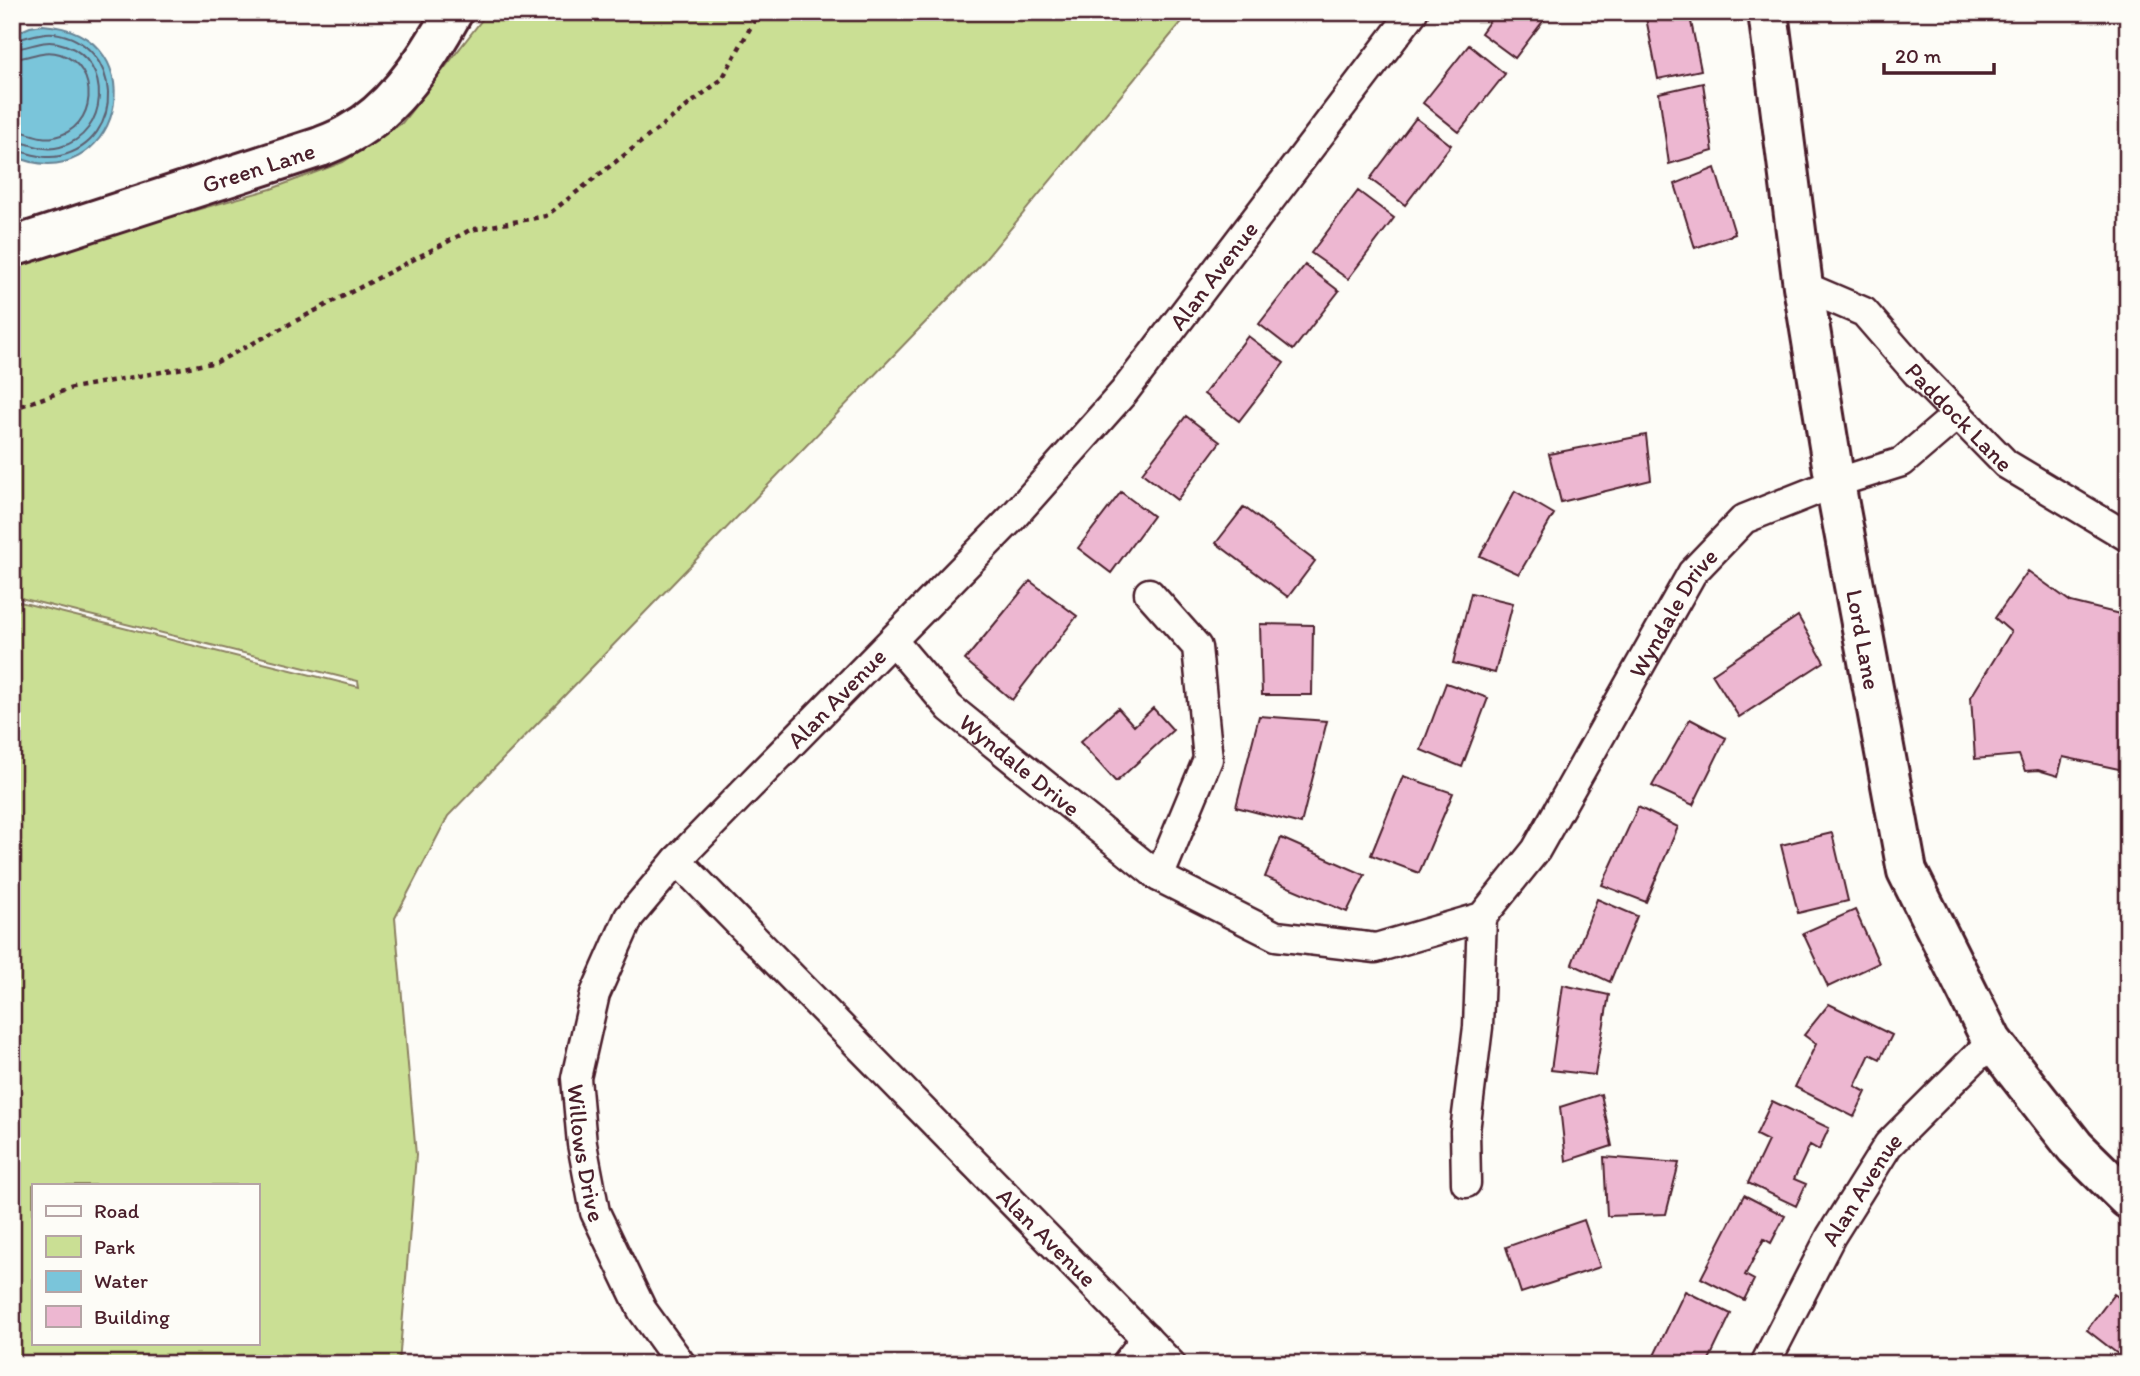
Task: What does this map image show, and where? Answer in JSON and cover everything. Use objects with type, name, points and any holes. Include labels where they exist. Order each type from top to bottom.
[{"type":"street","name":"Green Lane","points":[[12,247],[320,147],[352,133],[386,106],[415,70],[453,12]]},
{"type":"street","name":"Alan Avenue","points":[[1171,1364],[677,860],[1012,517],[1124,393],[1413,12]]},
{"type":"street","name":"Lord Lane","points":[[1768,12],[1804,286],[1835,483],[1908,870],[1992,1041],[2075,1147],[2128,1199]]},
{"type":"street","name":"Paddock Lane","points":[[1804,286],[1864,312],[1917,373],[2006,464],[2128,537]]},
{"type":"street","name":"Wyndale Drive","points":[[893,640],[950,708],[1159,877],[1276,936],[1376,948],[1482,916],[1535,850],[1692,573],[1744,519],[1835,483],[1902,462],[1958,414]]},
{"type":"street","points":[[1149,593],[1197,647],[1208,759],[1159,877]]},
{"type":"street","name":"Willows Drive","points":[[677,860],[629,917],[595,994],[576,1078],[582,1144],[595,1212],[642,1310],[681,1364]]},
{"type":"street","points":[[1466,1183],[1465,1131],[1478,1027],[1482,916]]},
{"type":"street","name":"Alan Avenue","points":[[1765,1364],[1830,1236],[1888,1145],[1992,1041]]},
{"type":"street","points":[[1126,1364],[1146,1338]]},
{"type":"path","points":[[12,409],[72,388],[218,362],[470,230],[546,216],[722,79],[759,12]]},
{"type":"green space","points":[[488,12],[1190,12],[978,268],[448,816],[395,918],[416,1155],[399,1364],[12,1364],[12,600],[359,687],[358,681],[12,596],[12,268],[128,229],[271,189],[343,162],[402,123]]},
{"type":"water","points":[[43,25],[81,35],[104,56],[114,83],[112,112],[100,138],[78,157],[48,164],[12,155],[12,35]]},
{"type":"building","points":[[1496,12],[1550,12],[1515,58],[1481,33]]},
{"type":"building","points":[[1689,12],[1701,70],[1658,79],[1645,13]]},
{"type":"building","points":[[1469,45],[1505,74],[1459,132],[1423,103]]},
{"type":"building","points":[[1703,83],[1713,151],[1669,164],[1659,93]]},
{"type":"building","points":[[1416,118],[1451,145],[1405,205],[1370,179]]},
{"type":"building","points":[[1715,168],[1735,234],[1695,248],[1675,184]]},
{"type":"building","points":[[1358,191],[1394,218],[1348,279],[1311,253]]},
{"type":"building","points":[[1305,265],[1339,291],[1293,350],[1259,324]]},
{"type":"building","points":[[1248,336],[1284,363],[1239,421],[1204,394]]},
{"type":"building","points":[[1186,416],[1220,442],[1177,500],[1142,473]]},
{"type":"building","points":[[1646,435],[1651,480],[1561,502],[1549,454]]},
{"type":"building","points":[[1515,491],[1554,514],[1519,574],[1480,556]]},
{"type":"building","points":[[1121,492],[1153,516],[1111,573],[1078,548]]},
{"type":"building","points":[[1244,507],[1315,561],[1288,597],[1216,543]]},
{"type":"building","points":[[2028,571],[2071,602],[2128,616],[2128,771],[2063,757],[2058,776],[2038,770],[2025,771],[2019,755],[1975,759],[1971,697],[2011,632],[1995,618]]},
{"type":"building","points":[[1030,581],[1077,616],[1012,700],[965,660]]},
{"type":"building","points":[[1471,593],[1513,603],[1495,673],[1453,663]]},
{"type":"building","points":[[1798,616],[1824,662],[1739,717],[1712,674]]},
{"type":"building","points":[[1260,624],[1313,625],[1312,695],[1262,695]]},
{"type":"building","points":[[1446,683],[1488,698],[1462,767],[1421,750]]},
{"type":"building","points":[[1118,708],[1134,726],[1153,708],[1173,730],[1116,782],[1080,742]]},
{"type":"building","points":[[1259,716],[1327,721],[1301,824],[1236,807]]},
{"type":"building","points":[[1690,719],[1726,738],[1693,805],[1652,786]]},
{"type":"building","points":[[1403,776],[1453,793],[1419,873],[1371,855]]},
{"type":"building","points":[[1638,807],[1678,827],[1646,902],[1602,885]]},
{"type":"building","points":[[1832,833],[1848,901],[1798,913],[1781,845]]},
{"type":"building","points":[[1281,838],[1365,875],[1347,912],[1265,877]]},
{"type":"building","points":[[1597,899],[1637,916],[1610,982],[1572,964]]},
{"type":"building","points":[[1855,910],[1879,963],[1828,987],[1803,933]]},
{"type":"building","points":[[1563,985],[1609,995],[1595,1075],[1551,1070]]},
{"type":"building","points":[[1829,1004],[1892,1035],[1880,1059],[1870,1054],[1855,1086],[1866,1092],[1854,1117],[1795,1087],[1816,1044],[1804,1035]]},
{"type":"building","points":[[1601,1094],[1612,1146],[1566,1161],[1560,1107]]},
{"type":"building","points":[[1772,1101],[1829,1128],[1819,1150],[1810,1145],[1794,1179],[1806,1184],[1796,1206],[1748,1183],[1768,1141],[1756,1135]]},
{"type":"building","points":[[1604,1157],[1679,1163],[1666,1214],[1607,1216]]},
{"type":"building","points":[[1744,1195],[1785,1216],[1771,1243],[1764,1239],[1745,1275],[1754,1280],[1744,1300],[1701,1278]]},
{"type":"building","points":[[1584,1220],[1600,1267],[1521,1293],[1506,1247]]},
{"type":"building","points":[[1685,1291],[1731,1314],[1707,1364],[1650,1364]]},
{"type":"building","points":[[2114,1294],[2128,1304],[2128,1362],[2087,1330]]}]
